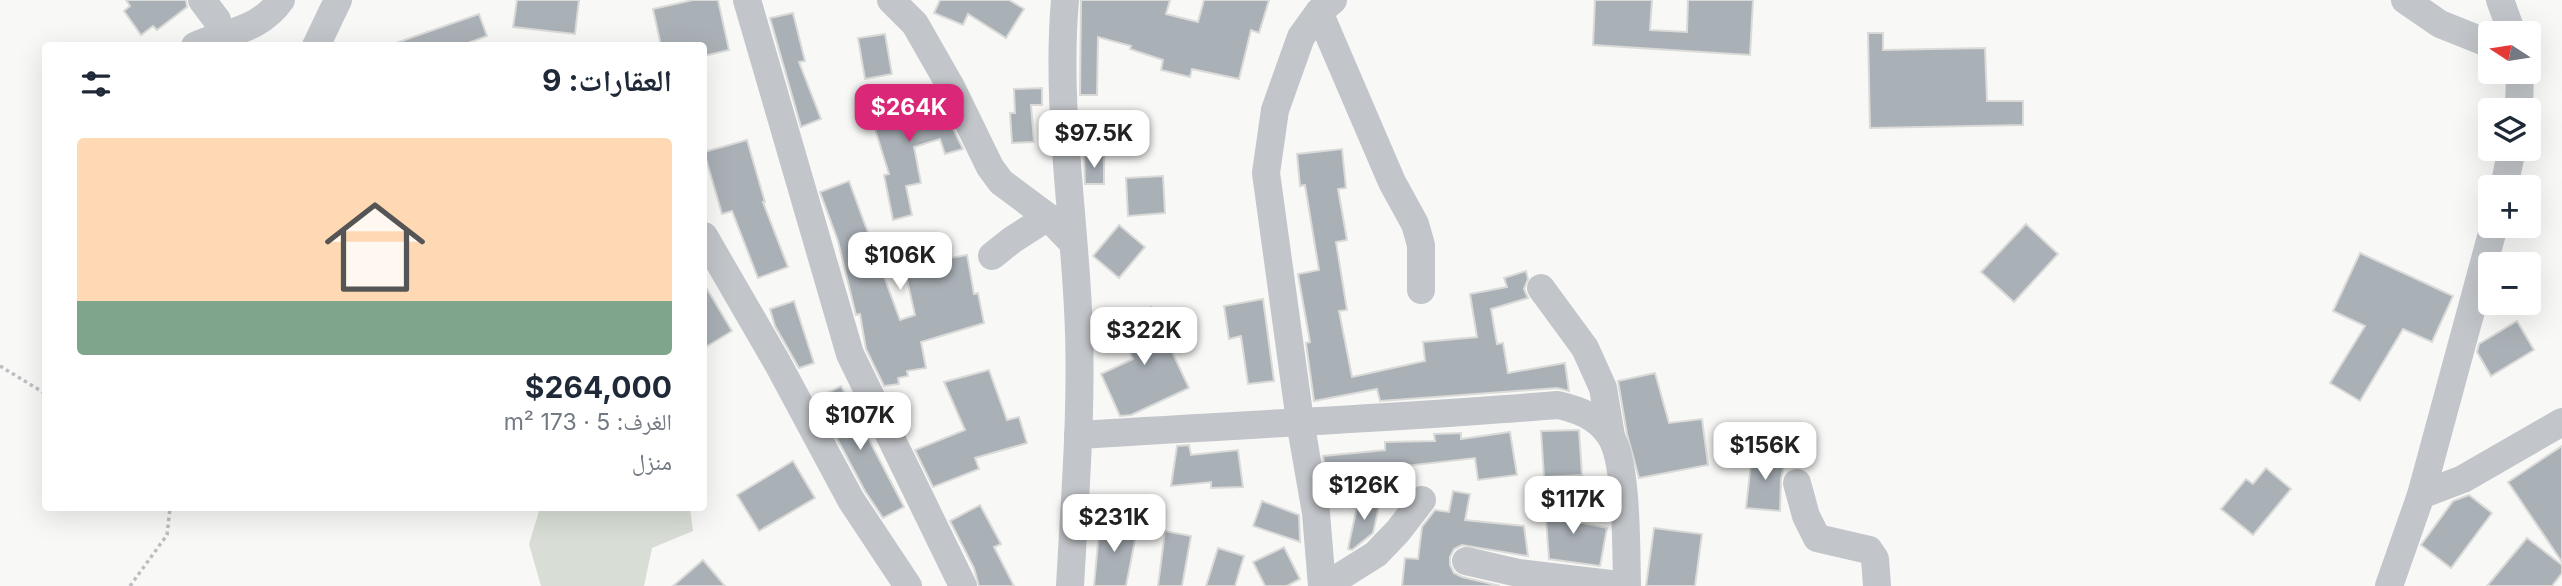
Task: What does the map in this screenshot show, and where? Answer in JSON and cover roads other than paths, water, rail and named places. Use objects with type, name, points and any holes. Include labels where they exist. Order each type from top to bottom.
[{"type":"street","points":[[202,0],[217,20],[208,40]]},
{"type":"street","points":[[208,40],[244,30],[259,22],[272,13],[281,0]]},
{"type":"street","points":[[318,42],[338,0]]},
{"type":"street","points":[[747,0],[850,354],[963,586]]},
{"type":"street","points":[[891,0],[915,24],[951,87],[990,167],[1010,191],[1048,217],[1072,242]]},
{"type":"street","points":[[1065,0],[1061,49],[1072,242],[1079,310],[1078,435],[1070,586]]},
{"type":"street","points":[[2405,0],[2440,24],[2478,39]]},
{"type":"street","points":[[2500,0],[2508,21]]},
{"type":"street","points":[[1326,6],[1377,149],[1415,224],[1420,245],[1420,290]]},
{"type":"street","points":[[1326,6],[1301,37],[1275,110],[1266,173],[1300,421],[1316,513],[1324,586],[1376,554],[1422,500]]},
{"type":"street","points":[[992,256],[1048,217]]},
{"type":"street","points":[[2389,586],[2421,495],[2491,238]]},
{"type":"street","points":[[707,241],[851,500],[908,586]]},
{"type":"street","points":[[1466,561],[1518,573],[1627,586],[1620,467],[1611,436],[1603,388],[1585,348],[1541,288]]},
{"type":"street","points":[[1078,435],[1406,417],[1558,405],[1581,410],[1597,421],[1611,436]]},
{"type":"street","points":[[2421,495],[2463,480],[2562,422]]},
{"type":"street","points":[[1797,483],[1806,516],[1817,538],[1869,550],[1875,559],[1877,586]]}]
